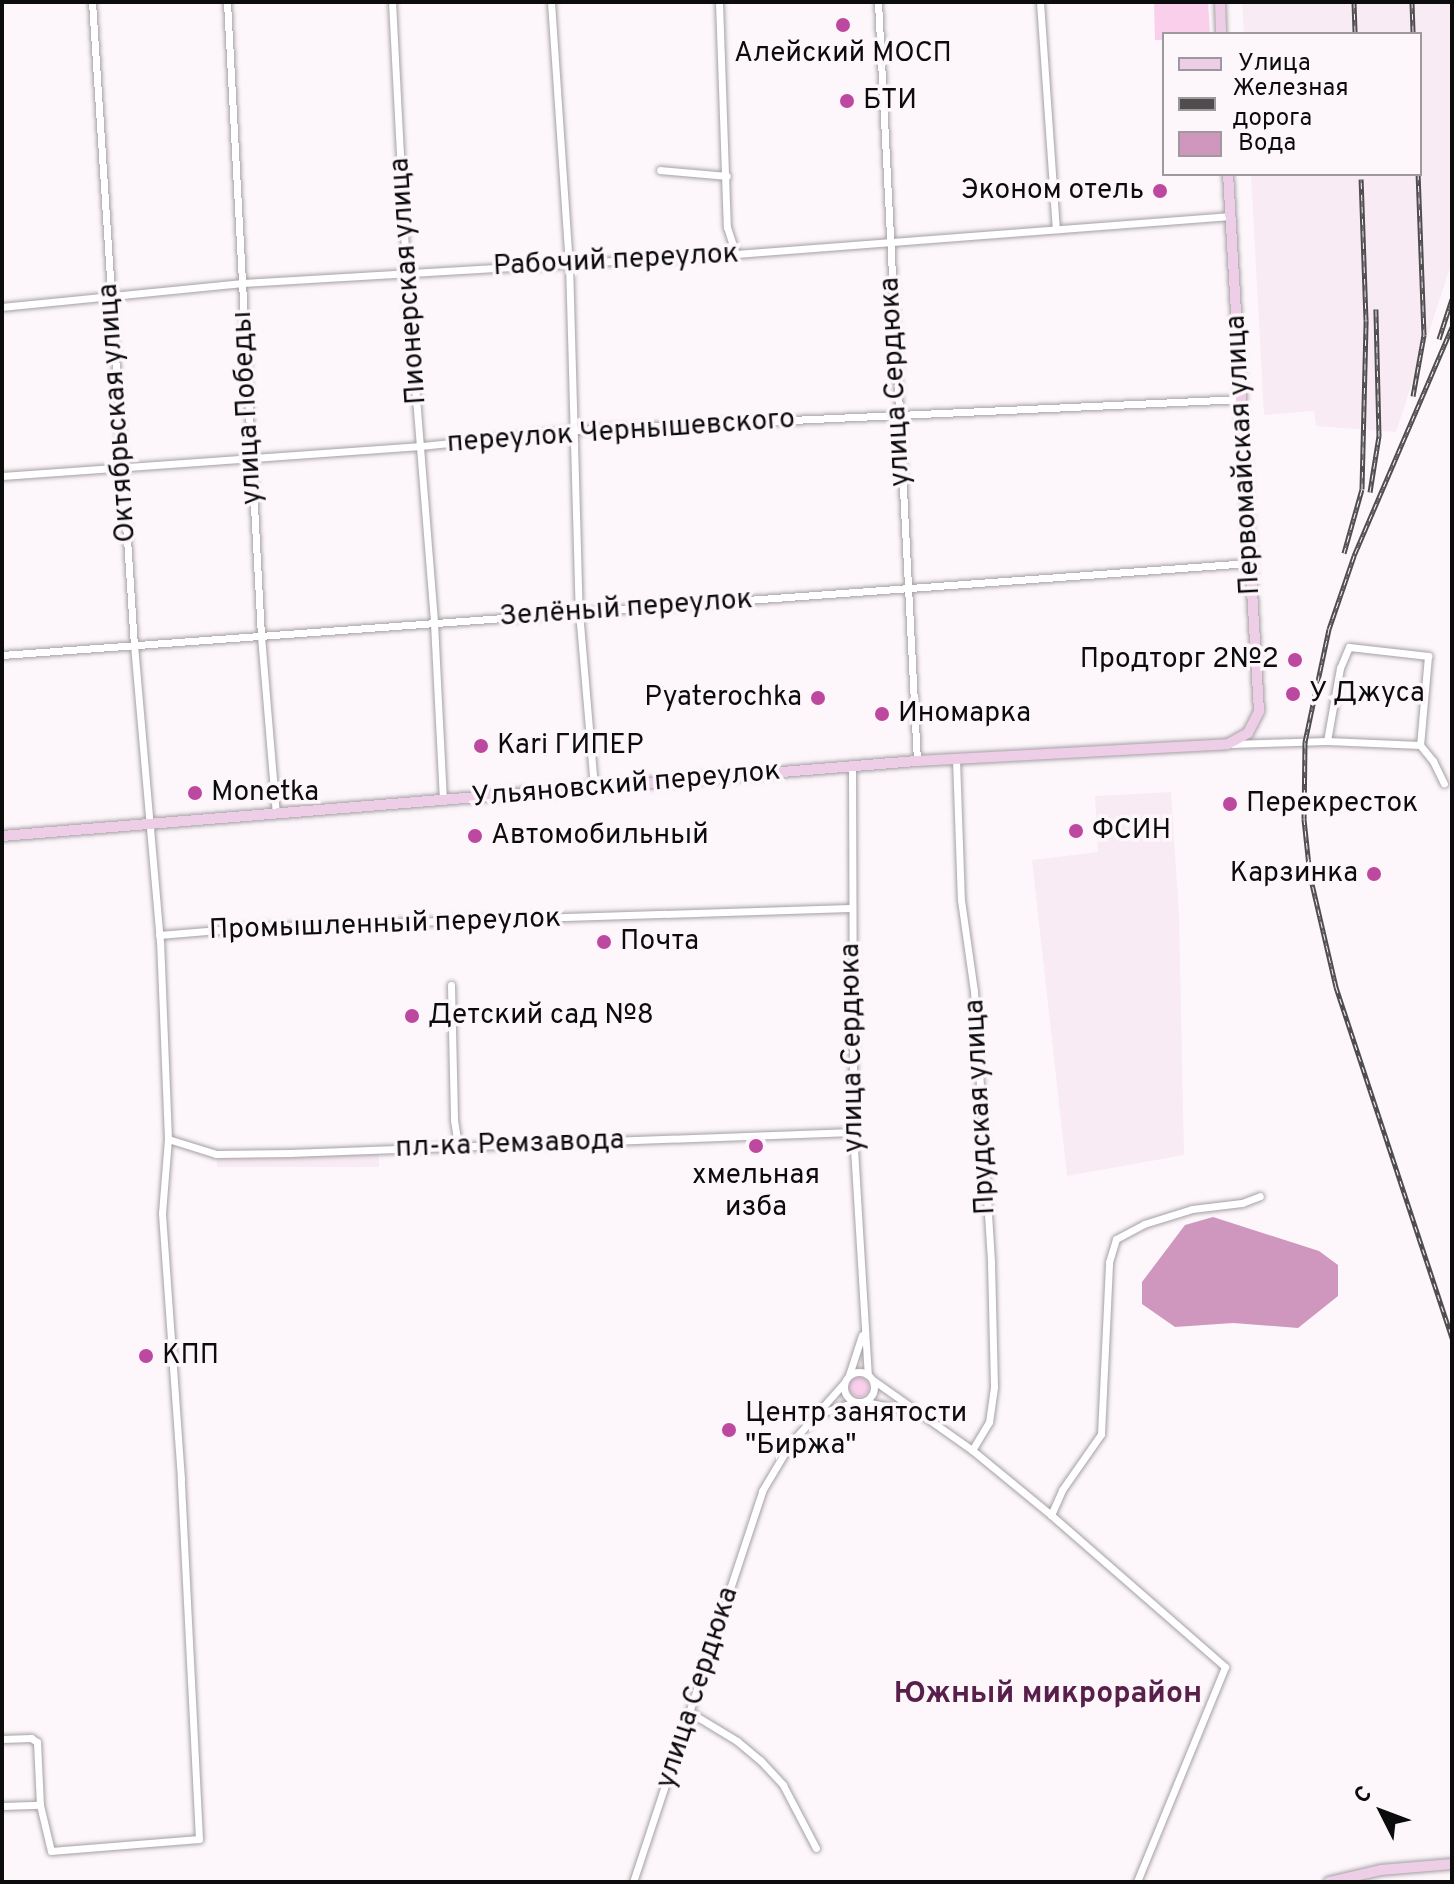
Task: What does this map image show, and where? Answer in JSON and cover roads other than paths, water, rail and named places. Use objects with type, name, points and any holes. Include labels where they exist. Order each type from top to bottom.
[{"type":"main road","points":[[1220,2],[1221,32]]},
{"type":"main road","name":"Первомайская улица","points":[[1228,176],[1259,711],[1248,733]]},
{"type":"main road","name":"Ульяновский переулок","points":[[2,836],[917,761],[1228,744],[1248,733]]},
{"type":"main road","points":[[1329,1882],[1381,1870],[1452,1864]]},
{"type":"street","name":"Октябрьская улица","points":[[40,1805],[51,1851],[199,1839],[181,1479],[162,1213],[168,1139],[159,935],[121,468],[92,2]]},
{"type":"street","name":"улица Победы","points":[[227,2],[261,636],[276,813]]},
{"type":"street","name":"Пионерская улица","points":[[392,2],[406,273],[434,623],[443,800]]},
{"type":"street","points":[[551,2],[577,430],[579,612],[594,786]]},
{"type":"street","points":[[719,2],[727,227],[736,254]]},
{"type":"street","name":"улица Сердюка","points":[[878,2],[917,761]]},
{"type":"street","points":[[1040,2],[1056,228]]},
{"type":"street","points":[[660,170],[727,176]]},
{"type":"street","name":"Рабочий переулок","points":[[2,307],[242,283],[736,254],[1231,216]]},
{"type":"street","name":"переулок Чернышевского","points":[[2,476],[421,446],[577,430],[1241,399]]},
{"type":"street","name":"Зелёный переулок","points":[[2,655],[1250,563]]},
{"type":"street","points":[[1327,741],[1340,668],[1349,647],[1428,656],[1420,745],[1433,761],[1444,784]]},
{"type":"street","points":[[1228,744],[1327,741],[1420,745]]},
{"type":"street","name":"Прудская улица","points":[[956,759],[961,900],[974,991],[994,1358],[993,1407],[972,1450]]},
{"type":"street","name":"улица Сердюка","points":[[852,767],[853,1132],[863,1330],[870,1377]]},
{"type":"street","name":"Промышленный переулок","points":[[159,935],[255,927],[850,908]]},
{"type":"street","points":[[451,985],[454,1120],[458,1145]]},
{"type":"street","name":"пл-ка Ремзавода","points":[[168,1139],[216,1154],[853,1132]]},
{"type":"street","points":[[1051,1515],[1062,1490],[1101,1434],[1109,1262],[1116,1239],[1144,1224],[1180,1213],[1242,1203],[1260,1196]]},
{"type":"street","points":[[863,1330],[844,1383],[844,1392],[858,1402],[921,1413]]},
{"type":"street","points":[[849,1375],[858,1371],[870,1377],[972,1450],[1225,1667],[1137,1882]]},
{"type":"street","points":[[816,1415],[873,1394],[870,1377]]},
{"type":"street","name":"улица Сердюка","points":[[633,1882],[762,1491],[790,1444],[844,1383]]},
{"type":"street","points":[[691,1713],[737,1741],[760,1760],[783,1785],[816,1848]]},
{"type":"street","points":[[2,1739],[31,1738],[37,1742],[40,1805],[2,1806]]},
{"type":"water","points":[[1213,1217],[1319,1251],[1338,1265],[1338,1296],[1298,1328],[1233,1323],[1175,1327],[1142,1304],[1142,1282],[1185,1225]]},
{"type":"railway","points":[[1354,2],[1355,32]]},
{"type":"railway","points":[[1412,2],[1413,32]]},
{"type":"railway","points":[[1413,396],[1424,335],[1418,176]]},
{"type":"railway","points":[[1344,553],[1362,489],[1366,320],[1361,179]]},
{"type":"railway","points":[[1439,339],[1452,299]]},
{"type":"railway","points":[[1370,492],[1379,436],[1376,309]]},
{"type":"railway","points":[[1452,327],[1354,556],[1329,629],[1305,742],[1304,819],[1310,875],[1336,987],[1452,1338]]},
{"type":"place","name":"Алейский МОСП","points":[[843,25]]},
{"type":"place","name":"БТИ","points":[[847,101]]},
{"type":"place","name":"Эконом отель","points":[[1160,191]]},
{"type":"place","name":"Продторг 2№2","points":[[1295,660]]},
{"type":"place","name":"У Джуса","points":[[1293,694]]},
{"type":"place","name":"Pyaterochka","points":[[818,698]]},
{"type":"place","name":"Иномарка","points":[[882,714]]},
{"type":"place","name":"Kari ГИПЕР","points":[[481,746]]},
{"type":"place","name":"Monetka","points":[[195,793]]},
{"type":"place","name":"Перекресток","points":[[1230,804]]},
{"type":"place","name":"ФСИН","points":[[1076,831]]},
{"type":"place","name":"Автомобильный","points":[[475,836]]},
{"type":"place","name":"Карзинка","points":[[1374,874]]},
{"type":"place","name":"Почта","points":[[604,942]]},
{"type":"place","name":"Детский сад №8","points":[[412,1016]]},
{"type":"place","name":"хмельная изба","points":[[756,1146]]},
{"type":"place","name":"КПП","points":[[146,1356]]},
{"type":"place","name":"Центр занятости \"Биржа\"","points":[[729,1430]]},
{"type":"district","name":"Южный микрорайон","points":[[1048,1695]]}]
